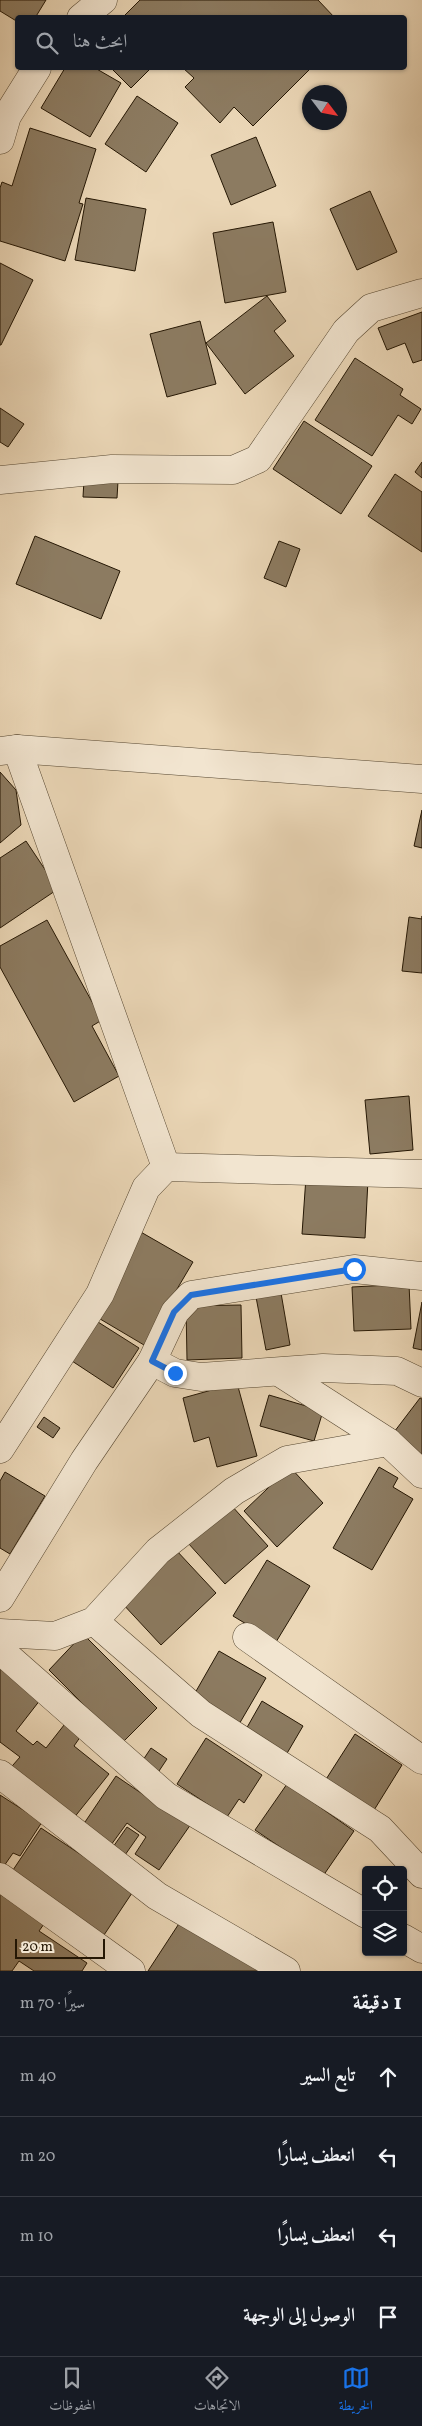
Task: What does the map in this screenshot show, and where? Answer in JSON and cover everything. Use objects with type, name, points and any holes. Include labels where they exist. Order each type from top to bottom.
[{"type":"street","points":[[85,15],[103,0]]},
{"type":"street","points":[[2,122],[36,70]]},
{"type":"street","points":[[0,480],[112,469],[233,470],[258,459],[346,331],[371,308],[422,293]]},
{"type":"street","points":[[166,1167],[8,750],[422,779]]},
{"type":"street","points":[[0,1450],[100,1294],[146,1188],[166,1167],[422,1174]]},
{"type":"street","points":[[0,1598],[84,1461],[152,1361],[174,1312],[191,1295],[354,1269],[422,1276]]},
{"type":"street","points":[[152,1361],[175,1373],[201,1377],[323,1368],[397,1371],[422,1383]]},
{"type":"street","points":[[279,1372],[388,1442],[422,1474]]},
{"type":"street","points":[[0,1633],[55,1636],[94,1620],[158,1551],[234,1491],[287,1460],[388,1442]]},
{"type":"street","points":[[94,1620],[201,1714],[380,1829],[422,1874]]},
{"type":"street","points":[[247,1637],[422,1760]]},
{"type":"street","points":[[0,1650],[166,1796],[362,1912]]},
{"type":"street","points":[[0,1774],[157,1896],[286,1971]]},
{"type":"street","points":[[0,1877],[131,1971]]},
{"type":"street","points":[[407,1941],[422,1950]]},
{"type":"building","points":[[0,0],[46,0],[37,15],[15,15],[15,20],[0,11]]},
{"type":"building","points":[[140,0],[318,0],[332,15],[125,15]]},
{"type":"building","points":[[64,70],[98,70],[121,83],[90,137],[41,108]]},
{"type":"building","points":[[113,70],[149,70],[131,88]]},
{"type":"building","points":[[185,70],[309,70],[253,126],[234,107],[220,123],[185,87],[194,78]]},
{"type":"building","points":[[137,96],[178,123],[146,172],[105,144]]},
{"type":"building","points":[[30,128],[96,149],[79,203],[83,204],[65,261],[0,241],[0,188],[2,182],[12,186]]},
{"type":"building","points":[[256,137],[276,186],[231,205],[211,155]]},
{"type":"building","points":[[370,191],[397,252],[357,270],[330,209]]},
{"type":"building","points":[[86,198],[146,209],[135,271],[75,260]]},
{"type":"building","points":[[273,222],[286,292],[225,303],[213,233]]},
{"type":"building","points":[[0,263],[33,280],[1,345],[0,345]]},
{"type":"building","points":[[267,296],[286,321],[274,331],[294,356],[245,394],[206,343]]},
{"type":"building","points":[[422,312],[422,360],[413,363],[405,343],[387,350],[378,328]]},
{"type":"building","points":[[200,321],[216,384],[167,397],[150,334]]},
{"type":"building","points":[[355,358],[403,389],[400,395],[421,409],[412,424],[398,415],[372,456],[315,420]]},
{"type":"building","points":[[0,408],[24,424],[8,447],[0,442]]},
{"type":"building","points":[[304,421],[372,466],[341,514],[273,469]]},
{"type":"building","points":[[422,462],[422,478],[415,472]]},
{"type":"building","points":[[395,474],[422,492],[422,552],[368,516]]},
{"type":"building","points":[[84,480],[118,481],[117,498],[83,497]]},
{"type":"building","points":[[35,536],[120,571],[101,619],[16,584]]},
{"type":"building","points":[[279,541],[300,549],[286,587],[264,578]]},
{"type":"building","points":[[0,772],[16,790],[21,825],[0,843]]},
{"type":"building","points":[[422,810],[422,848],[414,846]]},
{"type":"building","points":[[26,841],[58,889],[0,928],[0,858]]},
{"type":"building","points":[[409,917],[422,919],[422,973],[402,971]]},
{"type":"building","points":[[47,920],[102,1020],[92,1026],[119,1076],[74,1102],[0,967],[0,946]]},
{"type":"building","points":[[409,1096],[413,1150],[370,1154],[365,1100]]},
{"type":"building","points":[[306,1177],[368,1180],[365,1238],[302,1234]]},
{"type":"building","points":[[139,1231],[193,1262],[144,1345],[90,1313]]},
{"type":"building","points":[[409,1284],[411,1329],[354,1331],[352,1287]]},
{"type":"building","points":[[281,1293],[290,1345],[266,1350],[256,1297]]},
{"type":"building","points":[[422,1302],[422,1350],[413,1348]]},
{"type":"building","points":[[241,1305],[242,1358],[187,1360],[186,1306]]},
{"type":"building","points":[[98,1322],[139,1348],[113,1388],[72,1361]]},
{"type":"building","points":[[237,1383],[257,1456],[217,1467],[209,1437],[194,1442],[183,1398]]},
{"type":"building","points":[[269,1395],[323,1411],[314,1441],[260,1426]]},
{"type":"building","points":[[420,1398],[422,1399],[422,1467],[388,1440]]},
{"type":"building","points":[[44,1417],[60,1428],[53,1438],[37,1427]]},
{"type":"building","points":[[290,1467],[323,1503],[277,1547],[244,1511]]},
{"type":"building","points":[[379,1467],[398,1478],[393,1487],[413,1499],[372,1570],[333,1548]]},
{"type":"building","points":[[5,1472],[45,1496],[10,1554],[0,1548],[0,1481]]},
{"type":"building","points":[[231,1505],[268,1546],[225,1584],[188,1543]]},
{"type":"building","points":[[176,1550],[216,1593],[161,1645],[121,1602]]},
{"type":"building","points":[[267,1560],[310,1586],[276,1642],[233,1616]]},
{"type":"building","points":[[83,1634],[157,1708],[122,1743],[49,1670]]},
{"type":"building","points":[[219,1651],[266,1678],[238,1726],[191,1700]]},
{"type":"building","points":[[0,1660],[44,1695],[16,1731],[33,1745],[37,1741],[46,1748],[68,1720],[83,1733],[74,1746],[109,1774],[69,1824],[6,1773],[20,1757],[0,1742]]},
{"type":"building","points":[[262,1701],[303,1726],[286,1755],[245,1731]]},
{"type":"building","points":[[355,1734],[402,1765],[371,1815],[323,1784]]},
{"type":"building","points":[[206,1738],[262,1775],[244,1803],[239,1799],[227,1817],[177,1784]]},
{"type":"building","points":[[151,1748],[167,1759],[155,1777],[139,1766]]},
{"type":"building","points":[[116,1776],[144,1795],[146,1792],[191,1824],[159,1870],[135,1854],[146,1837],[127,1823],[111,1845],[83,1825]]},
{"type":"building","points":[[287,1784],[354,1831],[323,1876],[255,1830]]},
{"type":"building","points":[[0,1795],[42,1822],[20,1856],[13,1853],[4,1866],[0,1863]]},
{"type":"building","points":[[127,1827],[139,1835],[125,1855],[113,1847]]},
{"type":"building","points":[[41,1828],[134,1890],[100,1941],[7,1879]]},
{"type":"building","points":[[0,1894],[44,1924],[39,1931],[87,1963],[82,1971],[34,1971],[19,1961],[12,1971],[0,1971]]},
{"type":"building","points":[[182,1919],[263,1971],[148,1971]]},
{"type":"route","points":[[175,1373],[152,1361],[174,1312],[191,1295],[354,1269]]}]
